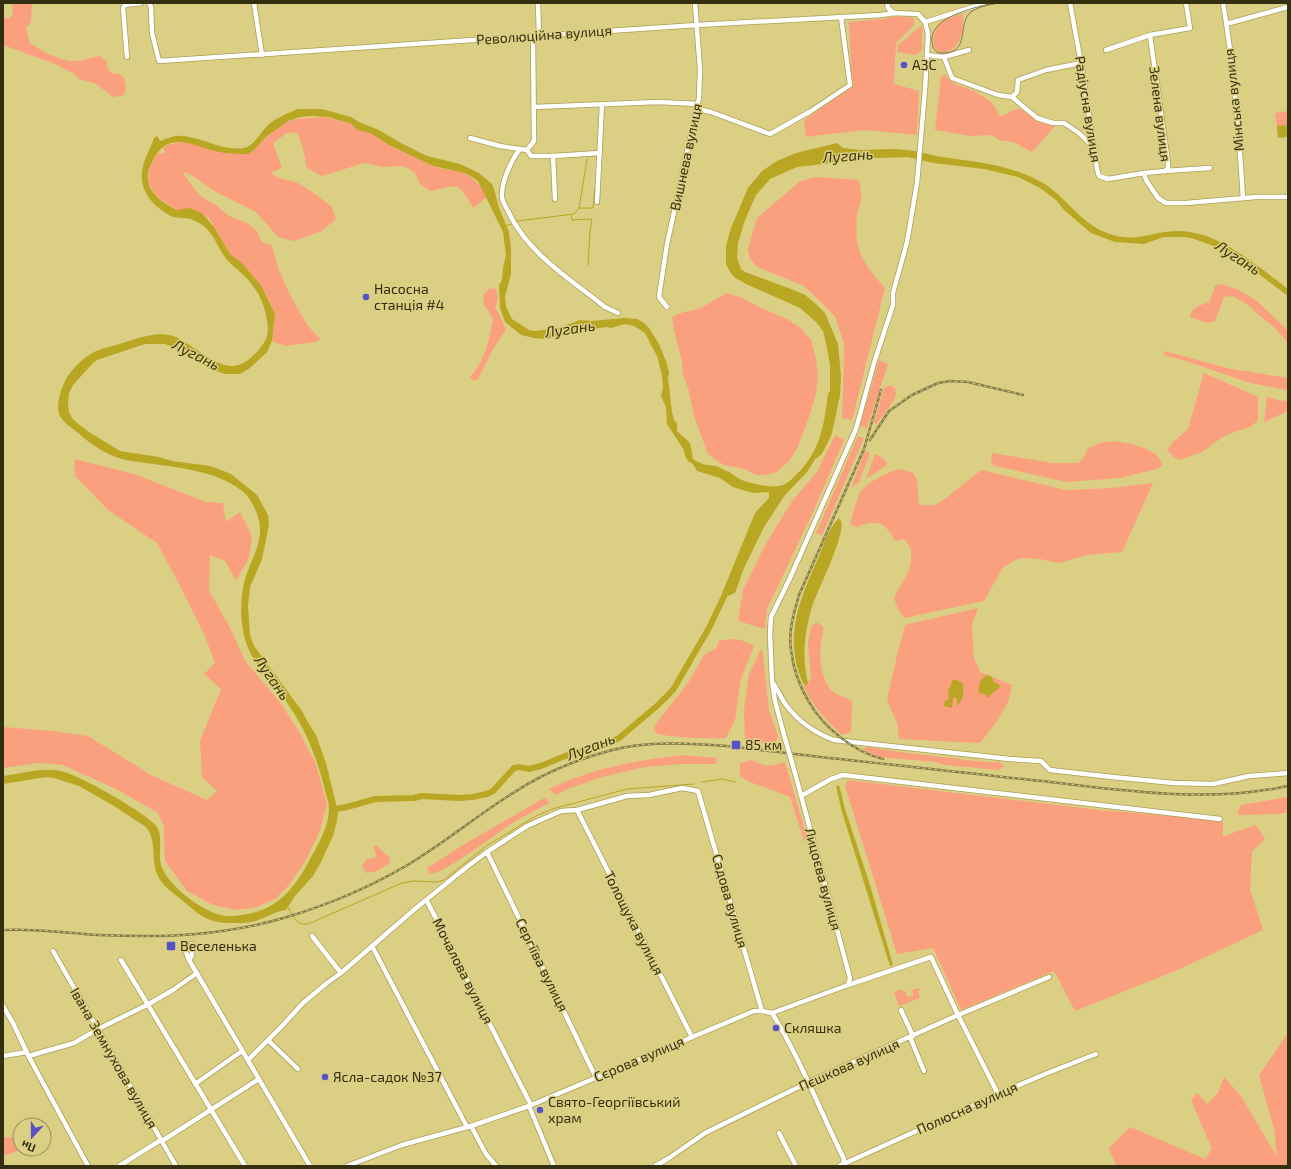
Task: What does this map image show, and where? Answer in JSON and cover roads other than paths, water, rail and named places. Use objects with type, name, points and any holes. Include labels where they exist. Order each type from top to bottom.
[{"type":"street","points":[[127,57],[123,8],[125,5],[141,3]]},
{"type":"street","name":"Революційна вулиця","points":[[149,3],[151,7],[152,33],[160,61],[539,35],[882,15],[894,13],[918,14],[925,22]]},
{"type":"street","points":[[254,3],[262,55]]},
{"type":"street","points":[[538,3],[539,35]]},
{"type":"street","name":"Вишнева вулиця","points":[[667,307],[659,297],[667,244],[698,107],[700,70],[695,3]]},
{"type":"street","points":[[887,3],[888,8],[894,13]]},
{"type":"street","points":[[925,22],[978,4],[986,3]]},
{"type":"street","name":"Радіусна вулиця","points":[[1070,3],[1099,176],[1108,179],[1144,173]]},
{"type":"street","points":[[1106,50],[1150,35],[1190,28],[1186,3]]},
{"type":"street","name":"Мінська вулиця","points":[[1223,3],[1240,150],[1243,198]]},
{"type":"street","points":[[1226,24],[1288,7]]},
{"type":"street","points":[[534,107],[658,102],[698,107],[770,134],[811,111],[850,85],[841,17]]},
{"type":"street","name":"Лицоєва вулиця","points":[[848,984],[850,978],[775,701],[772,681],[770,617],[794,571],[856,428],[874,363],[893,305],[893,292],[907,242],[922,145],[928,34],[925,22]]},
{"type":"street","name":"Зелена вулиця","points":[[1144,173],[1165,171],[1168,168],[1150,35]]},
{"type":"street","points":[[527,150],[534,141],[533,36]]},
{"type":"street","points":[[927,55],[944,57],[969,50]]},
{"type":"street","points":[[944,57],[952,78],[998,95],[1012,97],[1037,118],[1053,123],[1064,123],[1079,133],[1094,148]]},
{"type":"street","points":[[1012,97],[1017,92],[1018,80],[1046,70],[1081,62]]},
{"type":"street","points":[[597,202],[602,104]]},
{"type":"street","points":[[470,138],[500,146],[527,150],[531,156],[600,153]]},
{"type":"street","points":[[520,149],[508,166],[501,198],[510,216],[534,250],[605,307],[618,313]]},
{"type":"street","points":[[553,156],[555,199]]},
{"type":"street","points":[[1165,171],[1210,168]]},
{"type":"street","points":[[1144,173],[1146,180],[1158,198],[1166,203],[1256,197],[1288,197]]},
{"type":"street","points":[[772,681],[786,705],[801,720],[819,734],[834,740],[1041,761],[1050,770],[1174,783],[1213,784],[1249,776],[1288,773]]},
{"type":"street","points":[[801,796],[831,779],[843,775],[1220,819]]},
{"type":"street","name":"Садова вулиця","points":[[577,810],[627,796],[649,795],[682,788],[698,791],[762,1011]]},
{"type":"street","points":[[427,901],[487,852],[527,826],[561,811],[577,810]]},
{"type":"street","name":"Толощука вулиця","points":[[577,810],[692,1037]]},
{"type":"street","name":"Сергіїва вулиця","points":[[487,852],[596,1078]]},
{"type":"street","name":"Мочалова вулиця","points":[[248,1060],[303,1003],[341,973],[416,908],[427,901],[530,1105],[554,1166]]},
{"type":"street","points":[[312,936],[341,973]]},
{"type":"street","points":[[189,960],[192,955],[192,944]]},
{"type":"street","points":[[372,946],[469,1126],[486,1154],[496,1166]]},
{"type":"street","name":"Івана Земнухова вулиця","points":[[52,950],[176,1166]]},
{"type":"street","points":[[186,952],[197,974],[310,1166]]},
{"type":"street","points":[[841,1165],[844,1159],[828,1128],[809,1082],[772,1013],[848,984],[931,957],[958,1015],[998,1094]]},
{"type":"street","points":[[121,960],[245,1166]]},
{"type":"street","points":[[29,1058],[32,1055],[74,1043],[98,1029],[147,1005],[197,974]]},
{"type":"street","name":"Пєшкова вулиця","points":[[655,1166],[662,1164],[705,1133],[809,1082],[958,1015],[1049,977]]},
{"type":"street","points":[[3,1006],[13,1023],[29,1058],[88,1166]]},
{"type":"street","points":[[901,1010],[924,1071]]},
{"type":"street","name":"Сєрова вулиця","points":[[347,1166],[402,1144],[469,1126],[530,1105],[754,1012],[762,1011],[772,1013]]},
{"type":"street","points":[[268,1040],[298,1069]]},
{"type":"street","points":[[195,1084],[242,1051]]},
{"type":"street","points":[[3,1056],[27,1052]]},
{"type":"street","name":"Полюсна вулиця","points":[[841,1165],[998,1094],[1096,1054]]},
{"type":"street","points":[[119,1166],[212,1110],[259,1079]]},
{"type":"street","points":[[780,1133],[796,1166]]},
{"type":"water","points":[[298,109],[322,109],[351,117],[379,130],[427,156],[460,164],[479,173],[492,184],[499,208],[509,232],[511,274],[505,297],[506,307],[512,319],[529,330],[534,331],[559,328],[580,320],[591,321],[625,318],[637,319],[644,323],[659,344],[667,364],[672,412],[674,420],[677,423],[677,431],[690,443],[693,459],[704,464],[717,466],[743,481],[759,485],[784,485],[792,479],[811,457],[820,438],[828,394],[830,391],[830,365],[826,343],[823,331],[816,322],[800,308],[746,284],[734,277],[726,264],[726,246],[731,228],[748,188],[762,171],[777,161],[796,153],[837,143],[843,148],[861,150],[895,149],[1007,168],[1043,183],[1059,195],[1089,223],[1097,229],[1107,233],[1117,236],[1135,237],[1178,231],[1208,237],[1223,243],[1237,251],[1288,289],[1288,296],[1226,251],[1191,238],[1164,237],[1144,244],[1115,242],[1091,233],[1064,210],[1056,200],[1040,188],[1018,177],[984,169],[933,163],[908,157],[848,159],[831,163],[797,167],[770,179],[756,195],[745,220],[738,243],[737,258],[741,269],[745,272],[805,295],[825,313],[838,344],[841,375],[840,395],[831,436],[822,454],[815,459],[807,472],[785,495],[764,527],[744,568],[735,593],[728,596],[723,591],[755,513],[769,498],[769,492],[753,493],[733,487],[720,478],[697,471],[693,464],[688,461],[684,450],[667,424],[666,407],[661,396],[663,388],[662,375],[657,356],[645,333],[634,326],[625,324],[611,328],[606,327],[586,330],[546,339],[521,335],[505,322],[500,308],[499,285],[502,280],[506,255],[503,232],[478,181],[465,173],[433,166],[389,145],[370,133],[357,130],[352,124],[328,117],[300,117],[288,121],[266,137],[249,154],[219,152],[181,142],[173,142],[166,145],[159,151],[149,169],[148,181],[150,187],[156,196],[177,210],[190,208],[202,213],[214,227],[230,254],[243,264],[262,287],[275,314],[272,341],[267,352],[250,368],[240,374],[225,374],[207,368],[193,357],[165,344],[145,344],[97,360],[73,385],[69,393],[69,412],[77,423],[120,451],[159,457],[172,461],[210,466],[231,474],[257,495],[268,515],[269,525],[262,559],[250,587],[248,606],[250,635],[254,646],[302,711],[316,735],[326,763],[338,812],[333,836],[320,864],[313,876],[295,896],[286,910],[250,922],[227,923],[212,921],[195,911],[164,885],[155,868],[152,838],[146,827],[114,806],[79,786],[46,777],[3,784],[3,776],[41,770],[56,770],[73,775],[114,796],[141,813],[157,827],[160,835],[161,865],[165,873],[178,889],[207,910],[226,916],[237,916],[256,912],[265,909],[282,898],[301,876],[322,835],[329,816],[329,806],[321,774],[313,752],[304,732],[286,701],[254,660],[249,651],[243,630],[241,612],[244,583],[256,551],[260,534],[258,517],[252,502],[242,491],[231,484],[206,473],[124,460],[106,452],[90,443],[65,423],[60,416],[58,407],[61,392],[68,375],[90,354],[138,338],[161,334],[176,337],[217,362],[230,366],[241,364],[256,353],[264,343],[268,334],[265,309],[257,291],[249,281],[226,259],[211,234],[204,226],[190,219],[171,216],[152,202],[144,189],[142,182],[143,166],[154,138],[157,136],[160,141],[169,137],[184,136],[226,148],[244,148],[251,145],[271,122]]},
{"type":"water","points":[[1288,125],[1288,137],[1278,138],[1277,126]]},
{"type":"water","points":[[839,518],[841,521],[841,528],[839,539],[811,610],[807,629],[804,655],[808,683],[806,686],[801,679],[795,657],[794,642],[797,613],[825,541],[832,526]]},
{"type":"water","points":[[987,675],[991,676],[994,682],[1001,686],[987,698],[984,693],[979,694],[979,688],[981,681]]},
{"type":"water","points":[[953,679],[963,683],[963,693],[961,701],[957,706],[957,699],[953,697],[952,708],[944,706],[945,701],[949,699],[948,692]]},
{"type":"water","points":[[839,785],[893,965],[890,966],[842,812],[836,786]]},
{"type":"waterway","points":[[517,221],[574,214],[579,208],[587,159]]},
{"type":"waterway","points":[[579,208],[593,208],[595,189]]},
{"type":"waterway","points":[[571,215],[572,220],[592,219],[588,265]]},
{"type":"waterway","points":[[506,226],[512,224]]},
{"type":"waterway","name":"Лугань","points":[[334,809],[375,799],[414,798],[422,796],[459,798],[487,794],[493,791],[514,768],[519,767],[529,769],[541,766],[565,756],[604,745],[619,738],[658,705],[673,690],[709,628],[729,586]]},
{"type":"waterway","points":[[702,782],[722,779],[735,782]]},
{"type":"waterway","points":[[288,907],[293,917],[298,922],[308,924],[402,883],[414,881],[437,882],[444,880],[486,846],[536,816],[552,809],[627,789],[694,784]]},
{"type":"tram line","points":[[993,3],[954,15],[937,26],[933,34],[932,43],[935,50],[942,53],[950,52],[956,49],[960,44],[965,20],[968,15],[978,8],[999,3]]},
{"type":"railway","points":[[870,440],[889,411],[912,395],[938,383],[950,381],[968,382],[1023,395]]},
{"type":"railway","points":[[881,390],[864,449],[799,595],[792,622],[790,643],[797,677],[806,696],[823,721],[851,745],[872,756],[883,759]]},
{"type":"railway","points":[[3,930],[39,930],[123,936],[170,936],[217,932],[287,917],[347,895],[390,875],[432,849],[513,793],[548,773],[612,750],[640,745],[698,744],[727,746],[1089,787],[1156,793],[1189,795],[1222,794],[1255,792],[1288,786]]},
{"type":"place","name":"АЗС","points":[[904,65]]},
{"type":"place","name":"Насосна станція #4","points":[[366,297]]},
{"type":"place","name":"85 км","points":[[736,745]]},
{"type":"place","name":"Веселенька","points":[[171,946]]},
{"type":"place","name":"Скляшка","points":[[776,1028]]},
{"type":"place","name":"Ясла-садок №37","points":[[325,1077]]},
{"type":"place","name":"Свято-Георгіївський храм","points":[[540,1110]]}]
